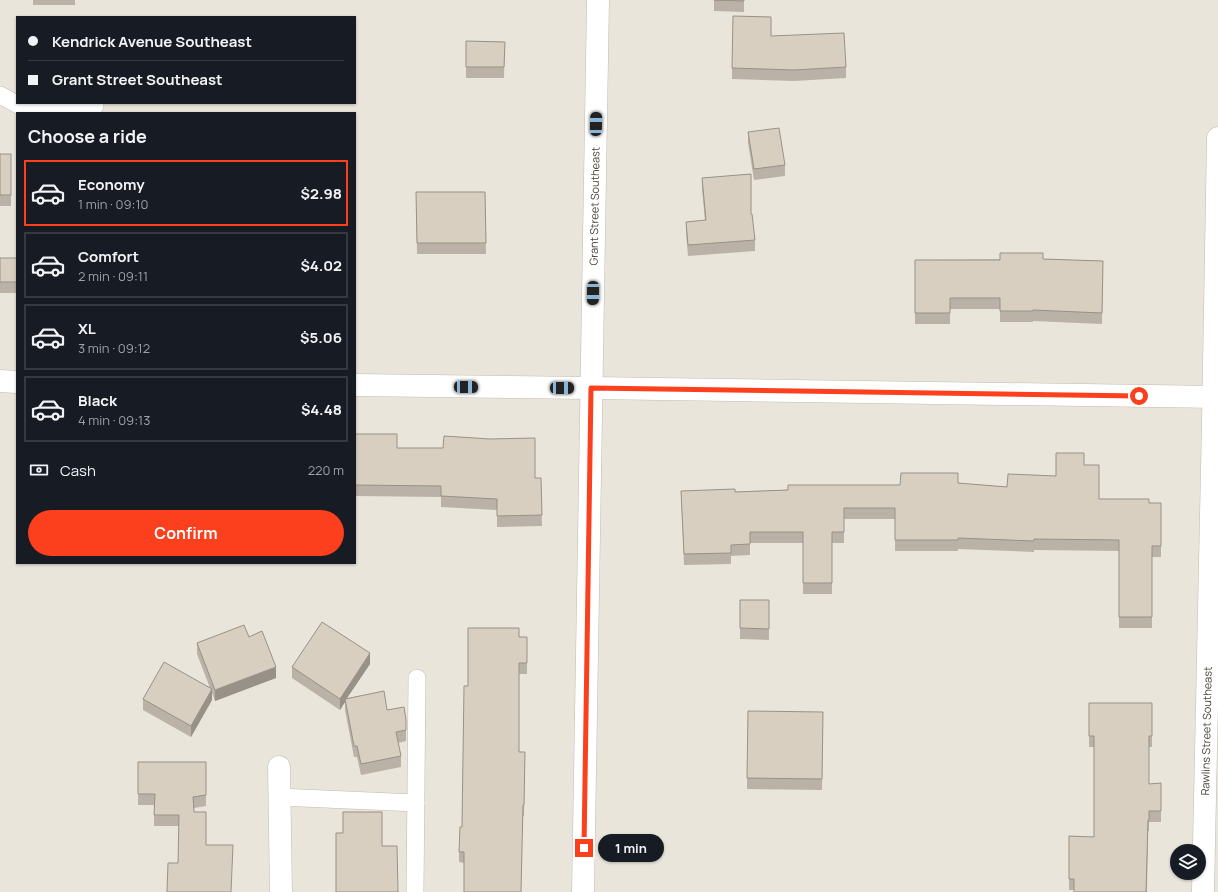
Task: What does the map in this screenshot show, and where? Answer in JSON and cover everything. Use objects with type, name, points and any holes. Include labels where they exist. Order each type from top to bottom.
[{"type":"street","name":"Grant Street Southeast","points":[[583,892],[598,0]]},
{"type":"street","name":"Rawlins Street Southeast","points":[[1203,892],[1216,397],[1218,138]]},
{"type":"street","points":[[0,382],[16,382]]},
{"type":"street","points":[[356,385],[1216,397]]},
{"type":"street","points":[[279,767],[281,892]]},
{"type":"lane","points":[[0,95],[16,104]]},
{"type":"lane","points":[[16,104],[22,107],[95,106]]},
{"type":"lane","points":[[415,892],[418,678]]},
{"type":"lane","points":[[279,797],[416,803]]},
{"type":"shaded area","points":[[0,0],[1218,0],[1218,892],[0,892]]},
{"type":"building","points":[[714,0],[744,0],[744,1]]},
{"type":"building","points":[[733,16],[771,17],[771,36],[844,33],[846,67],[794,70],[732,68]]},
{"type":"building","points":[[466,41],[505,42],[504,67],[466,67]]},
{"type":"building","points":[[779,128],[785,165],[754,169],[748,132]]},
{"type":"building","points":[[0,154],[11,154],[11,195],[0,195]]},
{"type":"building","points":[[751,174],[751,214],[755,240],[688,245],[686,222],[706,220],[702,178]]},
{"type":"building","points":[[416,192],[485,192],[486,243],[417,243]]},
{"type":"building","points":[[1000,253],[1043,253],[1043,259],[1103,261],[1102,313],[1033,310],[1000,311],[1000,298],[950,298],[950,313],[915,313],[915,260],[1000,260]]},
{"type":"building","points":[[0,258],[16,258],[16,282],[0,282]]},
{"type":"building","points":[[356,434],[397,434],[397,448],[443,448],[444,436],[490,439],[535,438],[535,478],[541,478],[542,515],[497,516],[497,499],[441,496],[441,486],[356,485]]},
{"type":"building","points":[[1056,453],[1084,453],[1084,465],[1099,465],[1099,499],[1149,499],[1149,503],[1161,503],[1161,546],[1152,546],[1152,617],[1119,617],[1119,540],[1034,539],[1034,541],[958,538],[958,540],[895,540],[895,508],[844,508],[844,532],[832,532],[832,583],[803,583],[803,532],[750,532],[750,544],[731,545],[731,553],[684,554],[681,491],[735,489],[735,492],[788,490],[788,485],[900,485],[901,473],[958,473],[958,483],[1007,487],[1008,474],[1056,476]]},
{"type":"building","points":[[740,600],[769,600],[769,629],[740,628]]},
{"type":"building","points":[[322,622],[370,653],[340,699],[292,667]]},
{"type":"building","points":[[244,625],[249,637],[262,631],[276,667],[215,690],[197,643]]},
{"type":"building","points":[[468,628],[519,628],[519,637],[527,637],[527,663],[519,663],[519,752],[525,752],[521,892],[464,892],[464,852],[459,852],[460,827],[462,827],[464,686],[468,686]]},
{"type":"building","points":[[164,662],[212,689],[191,726],[143,699]]},
{"type":"building","points":[[384,691],[387,710],[404,707],[406,730],[396,732],[401,756],[361,764],[357,746],[354,746],[345,699]]},
{"type":"building","points":[[1089,703],[1152,703],[1152,736],[1149,736],[1149,784],[1161,783],[1161,811],[1149,811],[1146,892],[1074,892],[1074,879],[1069,879],[1069,836],[1094,837],[1094,736],[1089,736]]},
{"type":"building","points":[[748,711],[823,712],[822,779],[747,778]]},
{"type":"building","points":[[138,762],[206,762],[206,795],[193,797],[194,812],[206,812],[206,845],[233,845],[231,892],[167,892],[168,863],[178,863],[179,815],[154,815],[155,794],[138,794]]},
{"type":"building","points":[[343,812],[382,812],[382,846],[397,846],[398,892],[336,892],[336,833],[343,833]]},
{"type":"route","points":[[584,848],[591,388],[1139,396]]}]
